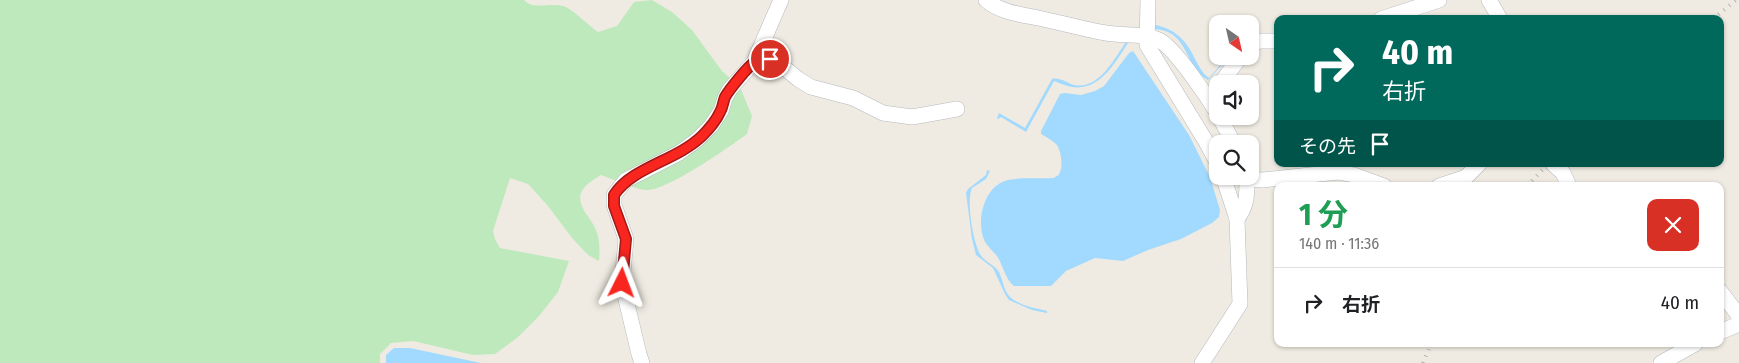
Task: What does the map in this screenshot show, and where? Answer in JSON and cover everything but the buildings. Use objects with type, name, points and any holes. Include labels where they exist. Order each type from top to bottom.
[{"type":"street","points":[[642,363],[638,354],[622,283],[626,239],[614,206],[614,195],[626,180],[679,153],[697,140],[711,126],[721,111],[730,89],[754,62],[781,0]]},
{"type":"street","points":[[986,0],[1002,9],[1022,15],[1106,33],[1159,40],[1209,84]]},
{"type":"street","points":[[1148,0],[1147,45],[1209,147]]},
{"type":"street","points":[[1393,15],[1439,0]]},
{"type":"street","points":[[1489,0],[1498,15]]},
{"type":"street","points":[[1259,42],[1274,41]]},
{"type":"street","points":[[754,62],[770,59],[811,87],[853,98],[883,113],[912,118],[957,109]]},
{"type":"street","points":[[1225,75],[1233,65]]},
{"type":"street","points":[[1451,182],[1466,177],[1476,167]]},
{"type":"street","points":[[1259,180],[1338,172],[1373,182]]},
{"type":"street","points":[[1202,363],[1240,304],[1237,219],[1226,185]]},
{"type":"street","points":[[1237,219],[1244,211],[1248,198],[1247,185]]},
{"type":"street","points":[[1724,296],[1739,316]]},
{"type":"street","points":[[1724,330],[1739,324]]},
{"type":"street","points":[[1661,363],[1690,347]]},
{"type":"green space","points":[[0,0],[524,0],[533,5],[561,5],[566,7],[598,32],[617,26],[634,2],[652,0],[672,12],[692,30],[722,71],[740,87],[752,116],[747,134],[682,177],[655,189],[640,189],[601,175],[588,184],[580,195],[580,200],[597,234],[599,261],[588,255],[572,238],[548,206],[528,184],[510,178],[493,231],[500,248],[569,261],[558,292],[539,316],[517,338],[495,354],[473,355],[413,341],[391,343],[380,354],[380,363],[0,363]]},
{"type":"water","points":[[1150,24],[1165,28],[1178,35],[1209,79],[1200,74],[1174,35],[1153,29]]},
{"type":"water","points":[[1126,42],[1128,43],[1112,67],[1091,85],[1072,87],[1054,81],[1026,132],[1001,117],[997,118],[999,113],[1025,128],[1052,79],[1060,79],[1074,85],[1091,83],[1105,72]]},
{"type":"water","points":[[1133,51],[1189,135],[1209,175],[1209,185],[1212,185],[1220,210],[1219,217],[1212,223],[1181,239],[1123,261],[1095,258],[1066,271],[1051,286],[1014,286],[1008,280],[997,256],[985,242],[982,234],[981,225],[984,205],[993,189],[1000,183],[1008,180],[1054,178],[1058,175],[1061,157],[1058,146],[1041,134],[1041,131],[1060,94],[1081,95],[1104,86],[1129,53]]},
{"type":"water","points":[[987,170],[990,171],[986,179],[972,188],[970,194],[971,221],[977,248],[982,257],[999,272],[1010,297],[1023,305],[1047,311],[1047,313],[1032,310],[1009,300],[993,268],[976,255],[966,193],[968,189],[986,175]]},
{"type":"water","points":[[394,348],[410,348],[481,363],[386,363],[386,355]]},
{"type":"railway","points":[[1718,15],[1736,0]]},
{"type":"railway","points":[[1531,182],[1545,167]]},
{"type":"railway","points":[[1423,363],[1430,347]]},
{"type":"route","points":[[622,283],[626,239],[614,206],[614,195],[619,187],[626,180],[660,164],[697,140],[711,126],[721,111],[730,89],[754,62],[770,59]]}]
